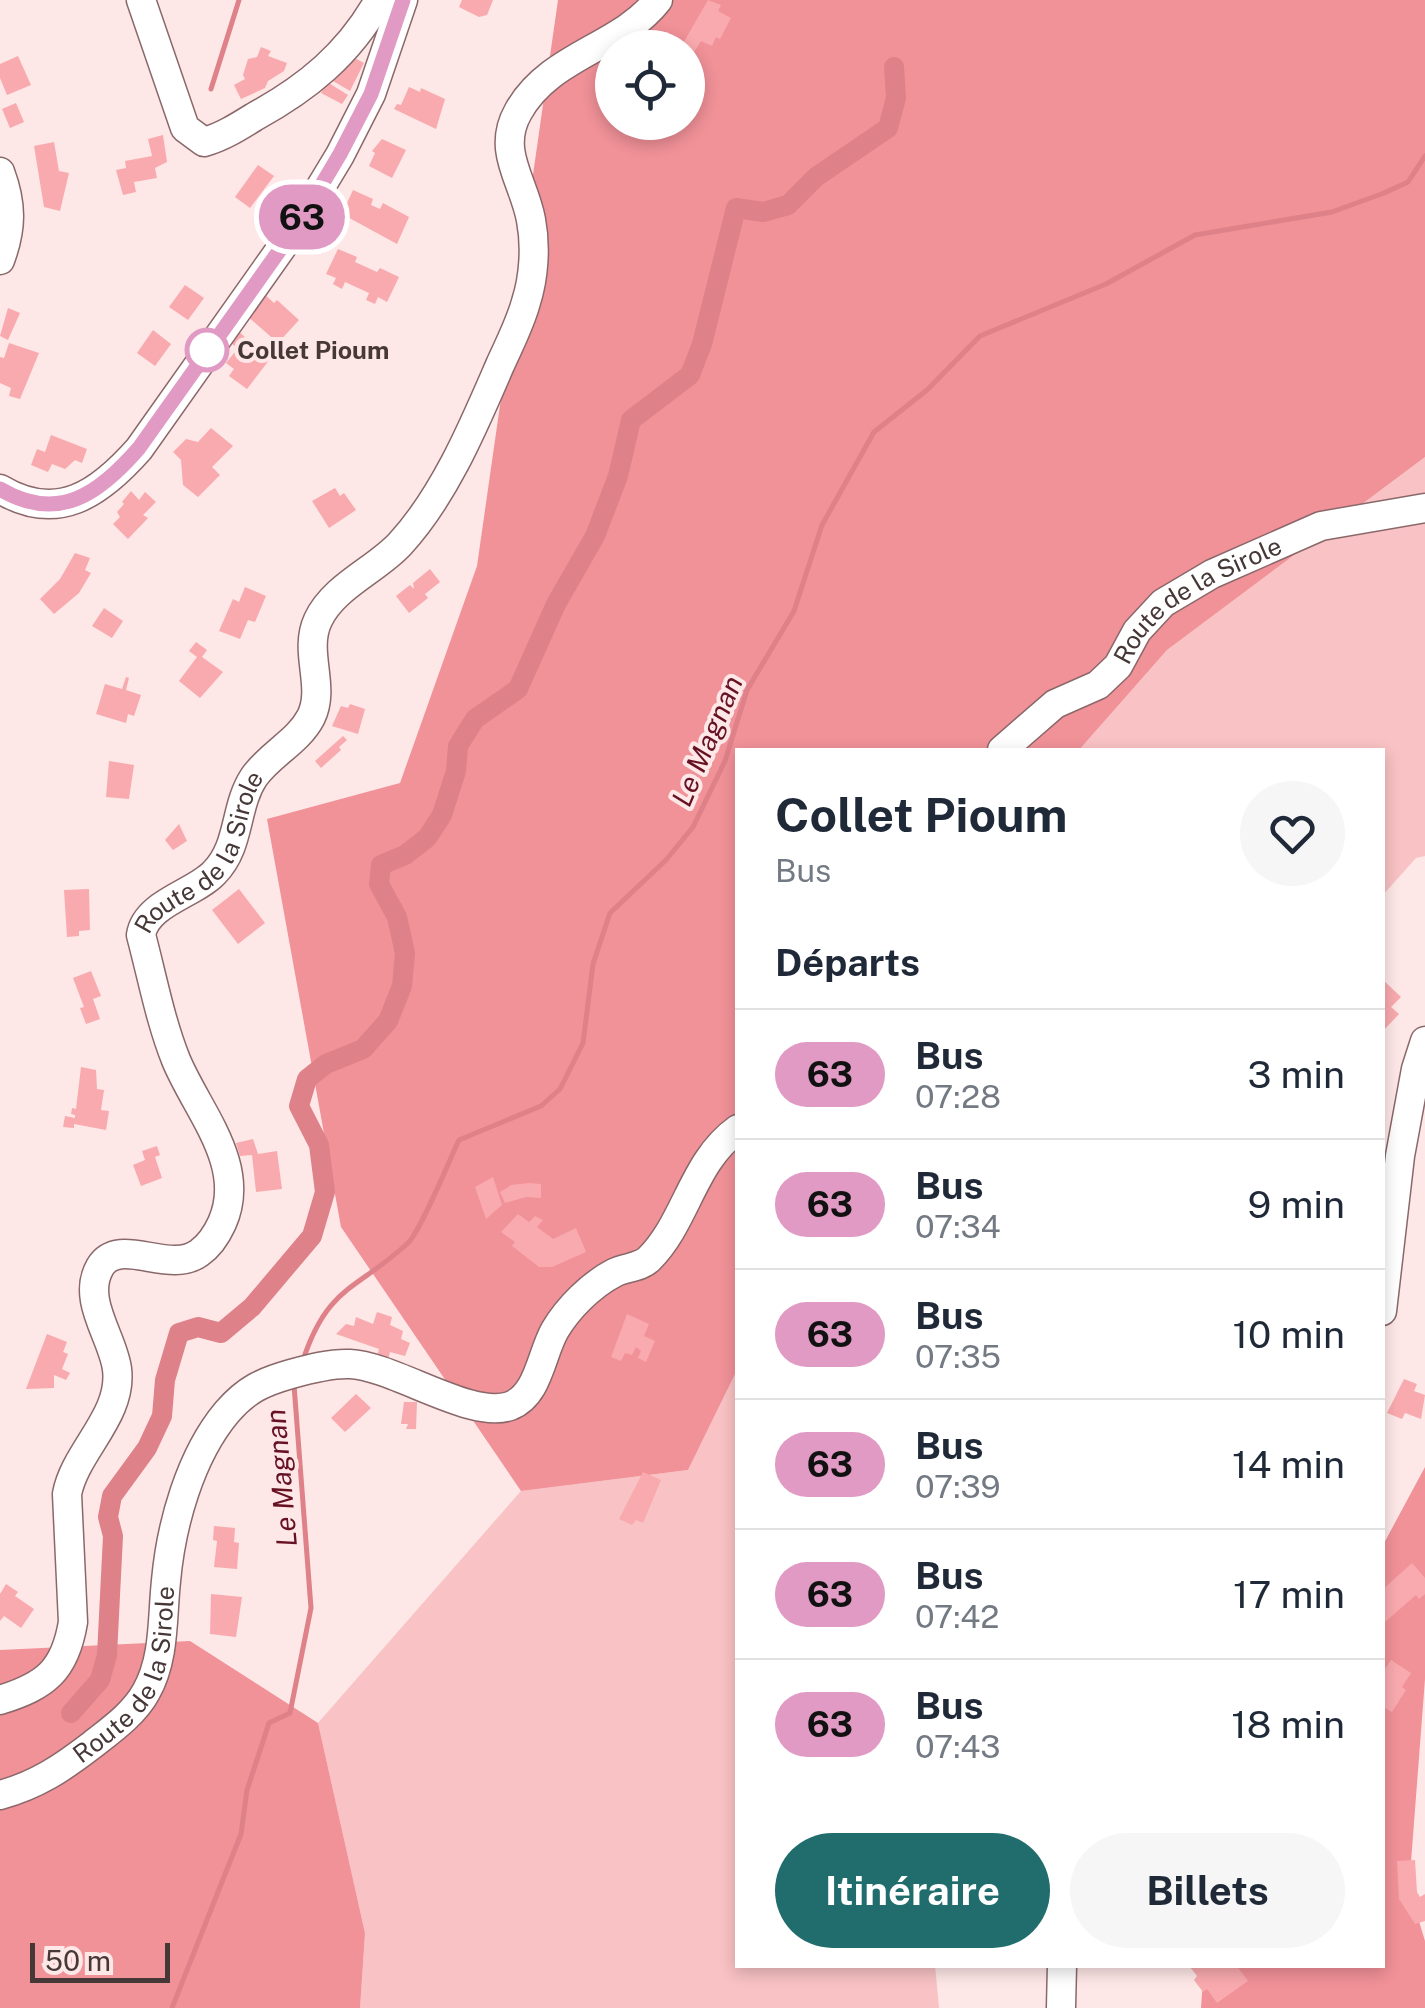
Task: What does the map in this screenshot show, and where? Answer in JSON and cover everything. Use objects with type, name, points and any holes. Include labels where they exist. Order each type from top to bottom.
[{"type":"street","points":[[141,0],[185,128],[204,142],[289,98],[319,76],[359,34],[379,0]]},
{"type":"street","points":[[0,490],[38,504],[75,500],[113,478],[139,448],[299,223],[347,143],[371,94],[404,0]]},
{"type":"street","name":"Route de la Sirole","points":[[0,1700],[32,1690],[50,1675],[64,1658],[70,1640],[73,1622],[66,1494],[70,1476],[107,1415],[116,1392],[117,1369],[95,1301],[95,1277],[102,1263],[120,1253],[170,1261],[183,1261],[199,1254],[219,1229],[228,1198],[221,1148],[186,1081],[167,1033],[141,935],[142,926],[159,908],[201,883],[222,863],[254,777],[298,736],[312,714],[316,702],[312,639],[318,620],[329,604],[409,534],[449,469],[486,397],[523,312],[531,276],[532,222],[508,148],[518,110],[534,88],[555,70],[643,16],[658,0]]},
{"type":"street","points":[[0,172],[10,202],[10,232],[0,260]]},
{"type":"street","name":"Route de la Sirole","points":[[1004,748],[1056,704],[1098,685],[1118,666],[1137,632],[1163,603],[1212,574],[1322,526],[1425,508]]},
{"type":"street","points":[[1385,1285],[1398,1170],[1416,1068],[1425,1040]]},
{"type":"street","name":"Route de la Sirole","points":[[0,1795],[40,1782],[62,1768],[124,1720],[146,1693],[160,1654],[166,1576],[176,1525],[195,1465],[226,1413],[259,1382],[309,1368],[352,1364],[477,1406],[504,1408],[519,1402],[532,1388],[547,1343],[561,1319],[592,1288],[616,1272],[645,1264],[666,1239],[706,1159],[735,1133]]},
{"type":"street","points":[[1061,2008],[1062,1968]]},
{"type":"shaded area","points":[[558,0],[1425,0],[1425,457],[1167,650],[1081,748],[735,748],[735,1374],[688,1470],[521,1491],[341,1227],[267,819],[400,783],[477,566]]},
{"type":"shaded area","points":[[1425,457],[1425,856],[1416,858],[1385,893],[1385,748],[1081,748],[1167,650]]},
{"type":"shaded area","points":[[735,1374],[735,1968],[935,1968],[939,2008],[360,2008],[365,1933],[318,1723],[521,1491],[688,1470]]},
{"type":"shaded area","points":[[1425,1467],[1425,1679],[1409,1888],[1425,1941],[1425,2008],[1201,2008],[1204,1968],[1385,1968],[1385,1541]]},
{"type":"shaded area","points":[[190,1641],[318,1723],[365,1933],[360,2008],[0,2008],[0,1650]]},
{"type":"building","points":[[462,0],[493,0],[487,15],[479,17],[459,7]]},
{"type":"building","points":[[708,0],[721,5],[718,11],[731,18],[712,46],[705,43],[705,30],[691,30]]},
{"type":"building","points":[[261,47],[271,51],[268,56],[287,63],[284,71],[268,81],[265,88],[241,99],[234,85],[245,79],[248,59],[257,57]]},
{"type":"building","points":[[347,54],[364,63],[350,91],[333,81]]},
{"type":"building","points":[[18,56],[31,85],[7,95],[0,78],[0,64]]},
{"type":"building","points":[[327,82],[348,95],[342,104],[321,93]]},
{"type":"building","points":[[409,87],[445,99],[436,129],[394,109],[401,105]]},
{"type":"building","points":[[16,103],[24,122],[10,128],[2,109]]},
{"type":"building","points":[[163,135],[167,162],[155,168],[157,178],[134,182],[136,192],[123,195],[116,170],[126,168],[125,161],[152,156],[148,139]]},
{"type":"building","points":[[382,139],[406,150],[392,178],[369,166],[375,153],[372,151]]},
{"type":"building","points":[[54,142],[59,171],[69,173],[60,211],[44,207],[34,146]]},
{"type":"building","points":[[258,165],[274,176],[250,208],[235,197]]},
{"type":"building","points":[[353,190],[373,199],[371,205],[380,209],[383,203],[409,217],[397,244],[342,214]]},
{"type":"building","points":[[338,249],[357,257],[355,262],[399,277],[387,302],[378,297],[375,304],[366,300],[369,293],[345,282],[342,289],[333,284],[336,278],[326,274]]},
{"type":"building","points":[[185,285],[204,298],[188,320],[169,307]]},
{"type":"building","points":[[263,293],[299,320],[278,343],[247,316]]},
{"type":"building","points":[[8,308],[20,313],[8,340],[0,336]]},
{"type":"building","points":[[153,330],[171,344],[155,366],[137,353]]},
{"type":"building","points":[[237,330],[270,359],[247,389],[229,376],[234,369],[226,363],[238,348],[229,342]]},
{"type":"building","points":[[9,343],[39,353],[20,399],[9,396],[11,388],[0,383],[0,357],[4,358]]},
{"type":"building","points":[[211,428],[233,446],[212,467],[220,475],[198,497],[183,485],[181,460],[173,452],[186,439],[198,442]]},
{"type":"building","points":[[51,435],[87,449],[82,463],[75,460],[65,469],[52,464],[48,472],[31,465],[37,449],[45,452]]},
{"type":"building","points":[[335,488],[340,496],[344,493],[356,510],[329,528],[312,501]]},
{"type":"building","points":[[131,491],[139,500],[145,492],[156,502],[143,515],[148,518],[128,539],[113,524]]},
{"type":"building","points":[[75,553],[90,558],[85,570],[91,573],[79,593],[54,614],[40,599],[60,579]]},
{"type":"building","points":[[430,569],[440,582],[409,613],[396,596],[410,585],[414,589],[413,583]]},
{"type":"building","points":[[245,587],[266,596],[255,622],[248,620],[240,639],[219,631],[233,599],[239,602]]},
{"type":"building","points":[[104,608],[123,621],[112,638],[92,626]]},
{"type":"building","points":[[196,642],[207,650],[202,657],[223,672],[200,698],[179,681],[197,657],[189,651]]},
{"type":"building","points":[[126,677],[126,690],[141,695],[134,716],[128,714],[126,723],[96,714],[105,684],[122,689]]},
{"type":"building","points":[[350,704],[365,709],[358,734],[332,726],[341,706],[348,708]]},
{"type":"building","points":[[343,736],[347,740],[339,747],[341,750],[321,768],[315,761]]},
{"type":"building","points":[[109,761],[134,765],[129,799],[106,797]]},
{"type":"building","points":[[179,824],[187,841],[173,850],[165,840]]},
{"type":"building","points":[[89,889],[90,930],[67,937],[64,890]]},
{"type":"building","points":[[239,889],[265,923],[238,944],[212,910]]},
{"type":"building","points":[[91,971],[101,996],[93,999],[100,1019],[86,1024],[73,978]]},
{"type":"building","points":[[1385,982],[1401,997],[1391,1007],[1399,1014],[1385,1029]]},
{"type":"building","points":[[81,1067],[96,1070],[97,1089],[104,1090],[101,1110],[109,1111],[106,1130],[74,1124],[74,1128],[63,1127],[65,1116],[75,1118],[71,1114],[72,1108],[76,1109]]},
{"type":"building","points":[[253,1139],[258,1154],[277,1151],[282,1189],[256,1192],[252,1155],[240,1156],[236,1143]]},
{"type":"building","points":[[157,1146],[160,1155],[155,1157],[162,1178],[141,1186],[133,1165],[145,1160],[142,1151]]},
{"type":"building","points":[[493,1177],[502,1205],[486,1219],[475,1187]]},
{"type":"building","points":[[541,1184],[541,1198],[526,1197],[505,1203],[500,1192],[511,1185]]},
{"type":"building","points":[[518,1214],[529,1222],[535,1216],[543,1220],[537,1227],[553,1239],[576,1228],[586,1252],[552,1267],[539,1267],[501,1232]]},
{"type":"building","points":[[377,1312],[392,1317],[390,1325],[403,1331],[401,1339],[410,1343],[405,1356],[390,1352],[388,1360],[377,1357],[379,1349],[336,1334],[346,1324],[354,1326],[356,1317],[373,1324]]},
{"type":"building","points":[[627,1314],[649,1324],[644,1336],[655,1341],[646,1362],[638,1358],[641,1351],[636,1347],[632,1355],[625,1353],[621,1361],[611,1357]]},
{"type":"building","points":[[47,1334],[67,1342],[63,1352],[68,1354],[62,1369],[70,1373],[66,1380],[54,1375],[54,1388],[26,1389]]},
{"type":"building","points":[[1404,1379],[1417,1384],[1414,1391],[1425,1395],[1421,1419],[1405,1413],[1402,1419],[1387,1413]]},
{"type":"building","points":[[356,1394],[371,1408],[345,1432],[331,1418]]},
{"type":"building","points":[[404,1402],[417,1402],[416,1429],[406,1429],[408,1424],[401,1424]]},
{"type":"building","points":[[643,1472],[661,1480],[643,1523],[636,1520],[632,1525],[619,1519]]},
{"type":"building","points":[[214,1526],[235,1528],[234,1542],[239,1543],[237,1569],[214,1567]]},
{"type":"building","points":[[1412,1563],[1425,1578],[1425,1594],[1419,1599],[1416,1595],[1385,1622],[1385,1587]]},
{"type":"building","points":[[6,1584],[34,1609],[21,1628],[4,1616],[0,1621],[0,1594]]},
{"type":"building","points":[[211,1594],[242,1597],[236,1637],[210,1634]]},
{"type":"building","points":[[1391,1660],[1411,1673],[1392,1712],[1385,1708],[1385,1669]]},
{"type":"building","points":[[1415,1860],[1417,1892],[1420,1897],[1425,1894],[1425,1921],[1415,1924],[1399,1899],[1397,1861]]},
{"type":"building","points":[[1191,1968],[1238,1968],[1248,1981],[1217,2003],[1194,1980],[1197,1976]]},
{"type":"waterway","points":[[211,89],[239,0]]},
{"type":"waterway","points":[[71,1713],[100,1680],[107,1655],[113,1536],[108,1517],[112,1496],[147,1448],[162,1416],[165,1380],[179,1333],[198,1327],[221,1333],[252,1307],[312,1236],[325,1192],[319,1145],[299,1106],[307,1079],[326,1064],[363,1049],[388,1021],[402,986],[405,953],[397,917],[379,884],[381,865],[405,855],[427,838],[442,815],[456,771],[458,746],[475,719],[518,689],[556,604],[595,536],[618,476],[631,420],[690,375],[702,344],[736,208],[763,212],[788,205],[816,177],[888,128],[896,98],[894,67]]},
{"type":"waterway","name":"Le Magnan","points":[[303,1360],[334,1302],[414,1236],[459,1140],[541,1106],[560,1089],[583,1043],[593,964],[610,913],[666,860],[693,827],[725,761],[747,690],[794,611],[822,525],[874,432],[927,390],[980,336],[1106,284],[1195,235],[1332,212],[1384,193],[1408,182],[1425,156]]},
{"type":"waterway","name":"Le Magnan","points":[[172,2008],[241,1834],[247,1790],[269,1723],[290,1713],[311,1608],[294,1385]]},
{"type":"bus line","name":"63","points":[[0,489],[38,504],[75,500],[113,478],[139,448],[299,223],[354,132],[403,0]]},
{"type":"place","name":"Collet Pioum","points":[[207,350]]}]
